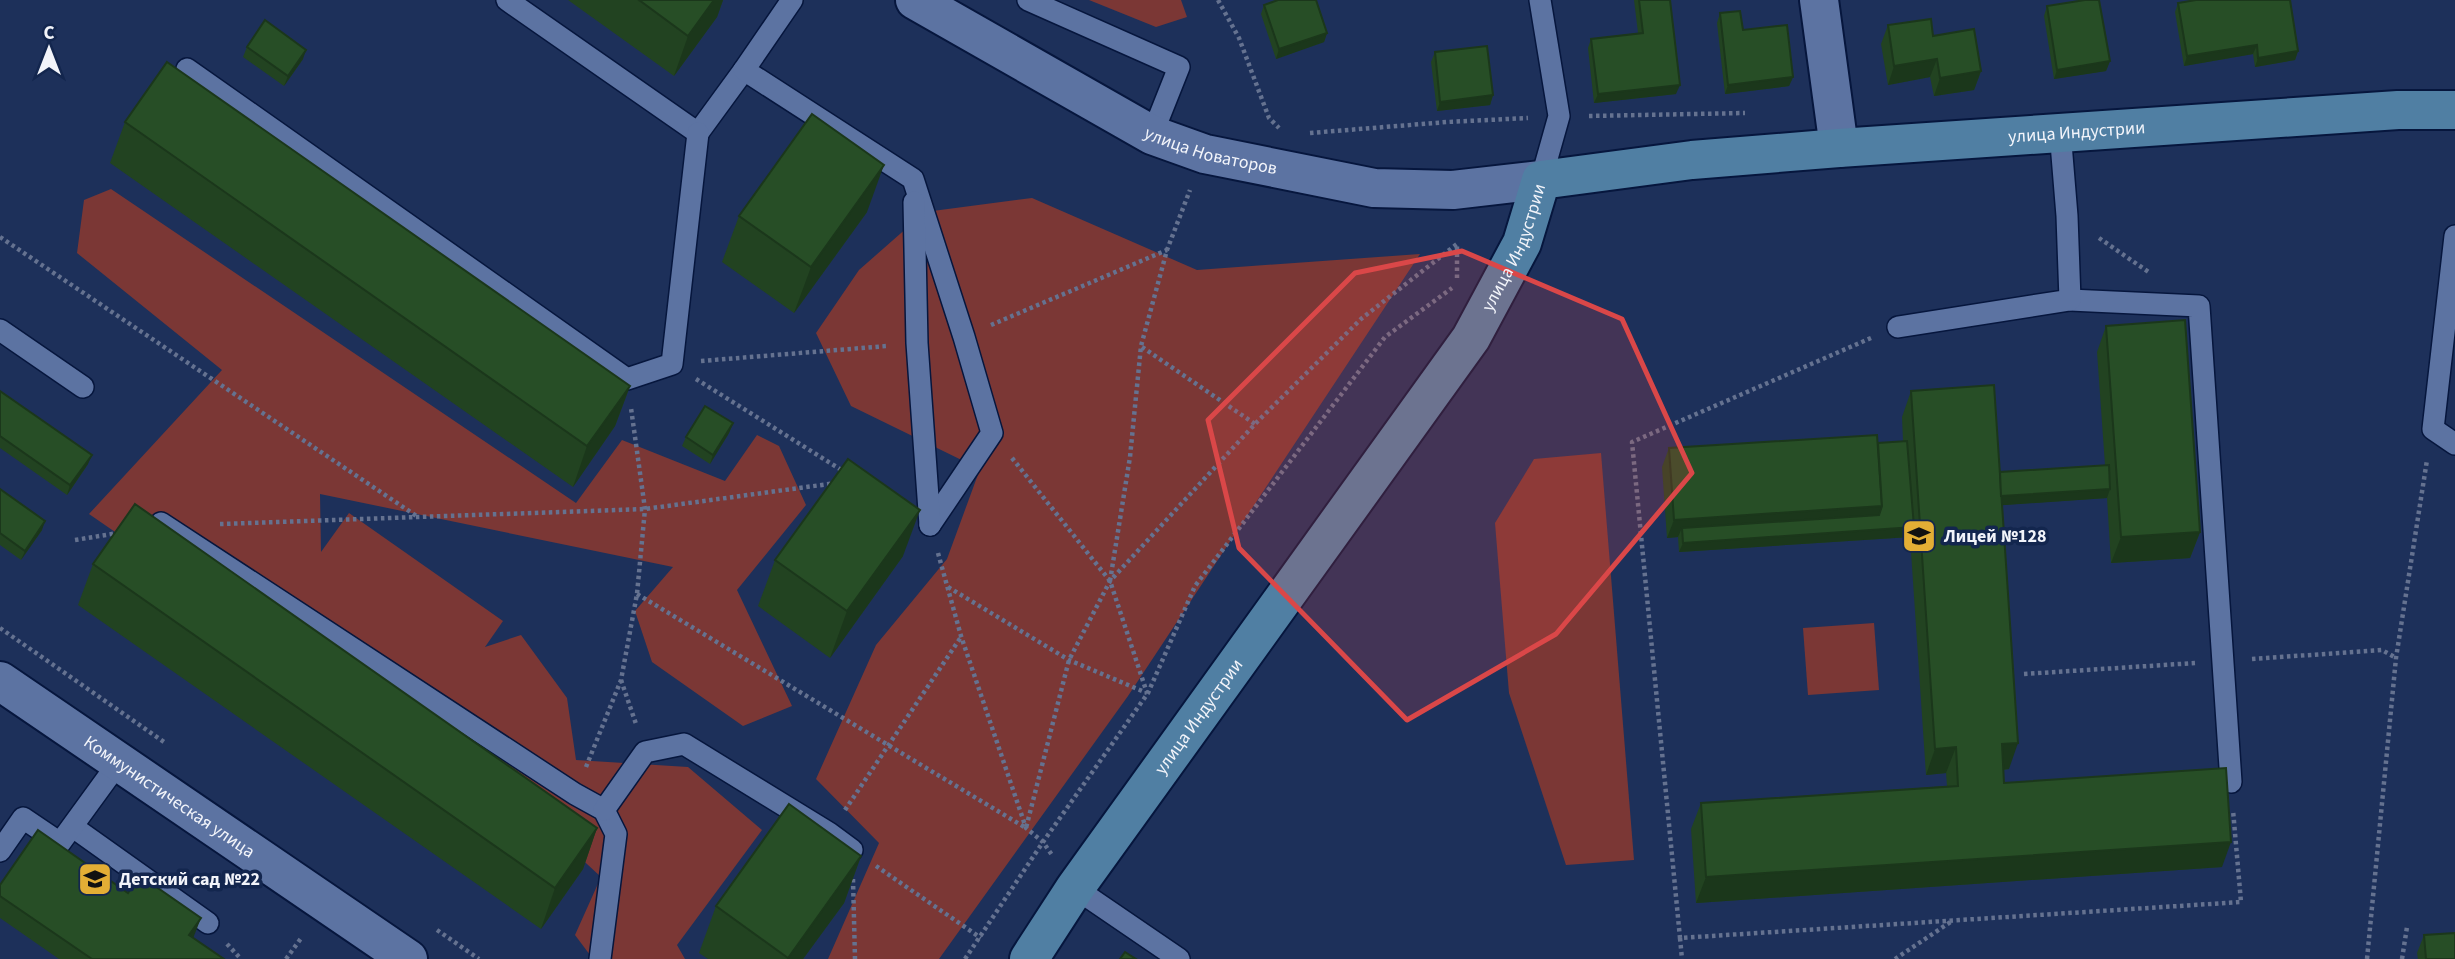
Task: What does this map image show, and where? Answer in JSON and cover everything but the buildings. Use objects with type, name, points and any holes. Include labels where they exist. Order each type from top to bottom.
[{"type":"street","name":"улица Новаторов","points":[[915,0],[1152,135],[1205,154],[1374,188],[1452,190],[1541,180]]},
{"type":"street","points":[[1819,0],[1839,148]]},
{"type":"street","name":"улица Индустрии","points":[[1029,959],[1075,888],[1471,338],[1522,243],[1541,180],[1692,160],[2060,131],[2398,110],[2455,110]]},
{"type":"street","name":"Коммунистическая улица","points":[[0,681],[408,959]]},
{"type":"lane","points":[[507,0],[698,133]]},
{"type":"lane","points":[[187,69],[628,379],[672,364],[698,133],[792,0]]},
{"type":"lane","points":[[1028,0],[1179,67],[1152,135]]},
{"type":"lane","points":[[1540,0],[1559,116],[1541,180]]},
{"type":"lane","points":[[744,70],[913,179],[992,433],[930,525]]},
{"type":"lane","points":[[2060,131],[2070,300]]},
{"type":"lane","points":[[913,179],[917,343],[930,525]]},
{"type":"lane","points":[[2455,236],[2433,429],[2455,444]]},
{"type":"lane","points":[[1898,327],[2070,300],[2199,306],[2231,782]]},
{"type":"lane","points":[[0,330],[83,387]]},
{"type":"lane","points":[[143,510],[575,794],[604,810],[617,834],[600,959]]},
{"type":"lane","points":[[604,810],[645,752],[684,744],[829,833],[852,850]]},
{"type":"lane","points":[[0,851],[23,818],[61,844],[119,762]]},
{"type":"lane","points":[[73,827],[208,923]]},
{"type":"lane","points":[[1075,888],[1179,959]]},
{"type":"path","points":[[1218,0],[1239,38],[1269,118],[1287,135]]},
{"type":"path","points":[[1300,134],[1559,116],[1751,113]]},
{"type":"path","points":[[1259,124],[1269,118]]},
{"type":"path","points":[[1110,581],[1130,457],[1141,346],[1167,250],[1205,154]]},
{"type":"path","points":[[2067,216],[2199,306]]},
{"type":"path","points":[[0,237],[419,518]]},
{"type":"path","points":[[965,959],[1147,693],[1195,586],[1385,337],[1457,284],[1457,244],[1361,319],[1255,424],[1110,581],[1069,660],[1026,828]]},
{"type":"path","points":[[1682,959],[1632,442],[1898,327]]},
{"type":"path","points":[[1141,346],[1255,424]]},
{"type":"path","points":[[672,364],[846,472]]},
{"type":"path","points":[[575,794],[621,680],[637,594],[645,509],[628,379]]},
{"type":"path","points":[[2367,959],[2396,658],[2417,514],[2433,429]]},
{"type":"path","points":[[992,433],[1110,581],[1147,693]]},
{"type":"path","points":[[75,540],[165,526],[645,509],[844,481]]},
{"type":"path","points":[[930,525],[961,636],[1026,828]]},
{"type":"path","points":[[947,586],[1069,660],[1147,693]]},
{"type":"path","points":[[637,594],[1026,828],[1043,842],[1075,888]]},
{"type":"path","points":[[829,833],[961,636]]},
{"type":"path","points":[[621,680],[645,752]]},
{"type":"path","points":[[1680,938],[2241,902],[2231,782]]},
{"type":"path","points":[[852,850],[981,938]]},
{"type":"path","points":[[852,850],[855,959]]},
{"type":"path","points":[[1895,959],[1952,921]]},
{"type":"path","points":[[2402,959],[2407,927]]},
{"type":"path","points":[[286,959],[302,937]]},
{"type":"highlighted area","points":[[1462,251],[1622,319],[1692,473],[1556,634],[1407,720],[1239,548],[1208,420],[1355,273]]},
{"type":"shaded area","points":[[1089,0],[1181,0],[1187,17],[1156,27]]},
{"type":"shaded area","points":[[111,189],[576,503],[622,440],[725,481],[757,435],[779,446],[806,505],[737,590],[792,706],[743,726],[652,662],[635,611],[673,567],[320,494],[321,552],[349,513],[503,621],[485,647],[521,635],[567,698],[576,760],[688,767],[762,830],[677,945],[685,959],[593,959],[575,935],[601,877],[560,839],[89,514],[222,370],[77,253],[84,200]]},
{"type":"shaded area","points":[[1032,198],[1197,270],[1420,254],[1128,696],[939,959],[828,959],[879,843],[816,779],[876,645],[947,559],[980,469],[851,406],[816,333],[859,270],[925,212]]},
{"type":"shaded area","points":[[1601,453],[1634,860],[1566,865],[1509,693],[1495,523],[1534,459]]},
{"type":"shaded area","points":[[1874,623],[1879,690],[1808,695],[1803,628]]},
{"type":"place","name":"Лицей №128","points":[[1919,536]]},
{"type":"place","name":"Детский сад №22","points":[[95,879]]}]
